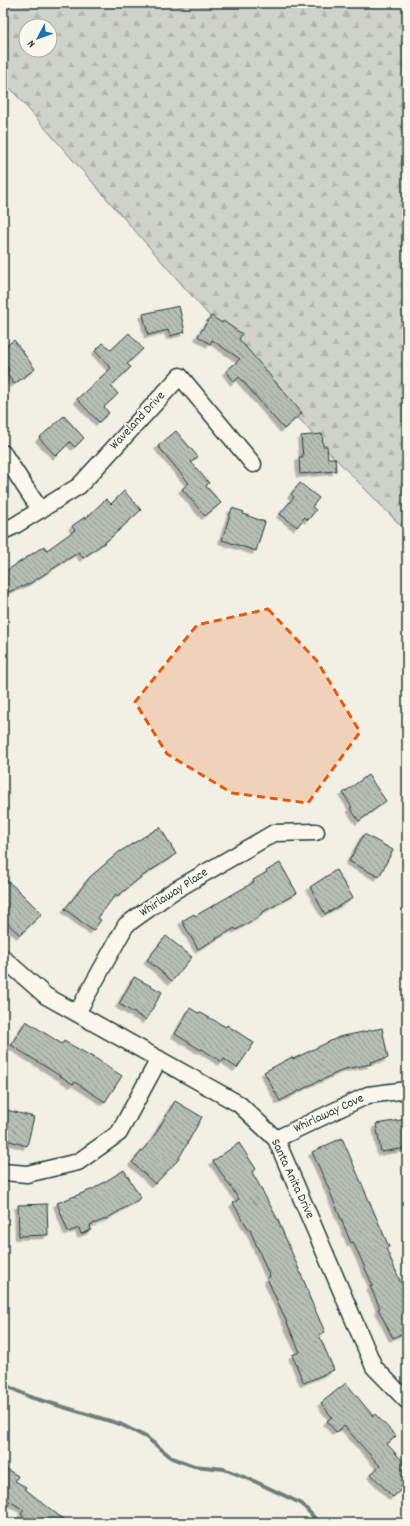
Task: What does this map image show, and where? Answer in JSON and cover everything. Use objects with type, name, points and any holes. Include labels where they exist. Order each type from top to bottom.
[{"type":"street","name":"Waveland Drive","points":[[3,531],[78,486],[180,376],[253,464]]},
{"type":"street","points":[[3,453],[40,510]]},
{"type":"street","name":"Whirlaway Place","points":[[77,1013],[126,926],[172,892],[274,833],[316,832]]},
{"type":"street","name":"Santa Anita Drive","points":[[3,958],[46,996],[239,1104],[276,1139],[374,1367],[407,1401]]},
{"type":"street","points":[[3,1172],[26,1174],[78,1162],[119,1133],[160,1059]]},
{"type":"street","name":"Whirlaway Cove","points":[[276,1139],[368,1095],[407,1090]]},
{"type":"highlighted area","points":[[268,609],[317,661],[360,732],[308,803],[232,793],[167,754],[135,702],[197,625]]},
{"type":"green space","points":[[3,3],[407,3],[407,532],[324,447],[3,80]]},
{"type":"building","points":[[179,306],[185,332],[170,336],[168,330],[148,335],[143,314]]},
{"type":"building","points":[[211,316],[222,323],[223,321],[242,334],[239,339],[302,413],[284,429],[239,377],[234,382],[226,371],[240,359],[212,340],[210,344],[198,336]]},
{"type":"building","points":[[129,333],[143,349],[127,364],[131,367],[111,386],[118,394],[104,407],[109,413],[99,422],[77,399],[111,368],[95,351],[103,343],[111,350]]},
{"type":"building","points":[[14,340],[35,369],[14,384],[6,373],[9,370],[3,361],[3,348]]},
{"type":"building","points":[[64,416],[84,438],[75,447],[70,442],[56,456],[39,438]]},
{"type":"building","points":[[176,431],[198,457],[191,462],[209,483],[206,486],[221,503],[205,516],[182,489],[189,483],[158,446]]},
{"type":"building","points":[[322,434],[323,446],[327,446],[328,458],[335,458],[336,471],[300,474],[299,457],[303,457],[301,436]]},
{"type":"building","points":[[300,483],[319,498],[312,507],[316,510],[308,520],[305,517],[297,527],[280,514],[294,497],[291,494]]},
{"type":"building","points":[[124,491],[141,510],[108,540],[83,558],[79,552],[29,584],[3,594],[3,573],[44,546],[47,550],[75,530],[72,526],[85,517],[85,519],[106,499],[111,504]]},
{"type":"building","points":[[232,508],[244,512],[243,514],[265,522],[256,551],[222,540]]},
{"type":"building","points":[[368,775],[386,801],[359,821],[350,808],[352,807],[343,793]]},
{"type":"building","points":[[160,827],[176,854],[141,877],[118,896],[116,894],[98,918],[101,920],[93,931],[65,909],[90,877],[119,852]]},
{"type":"building","points":[[364,834],[393,850],[379,877],[349,861]]},
{"type":"building","points":[[280,863],[297,893],[261,913],[262,915],[236,930],[235,928],[198,949],[182,921],[194,914],[195,916],[254,882],[253,880]]},
{"type":"building","points":[[336,870],[353,898],[325,914],[310,887]]},
{"type":"building","points":[[3,877],[42,914],[20,935],[3,919]]},
{"type":"building","points":[[166,936],[192,957],[172,981],[147,960]]},
{"type":"building","points":[[134,977],[162,992],[146,1020],[119,1004]]},
{"type":"building","points":[[190,1008],[226,1027],[227,1025],[254,1043],[237,1068],[224,1059],[222,1062],[175,1034]]},
{"type":"building","points":[[26,1021],[62,1044],[64,1041],[98,1060],[122,1076],[105,1102],[75,1082],[73,1084],[11,1045]]},
{"type":"building","points":[[382,1028],[388,1058],[370,1062],[371,1064],[345,1069],[280,1101],[264,1072],[292,1057],[293,1059],[339,1037]]},
{"type":"building","points":[[175,1101],[202,1117],[178,1160],[155,1184],[132,1162],[153,1138]]},
{"type":"building","points":[[3,1109],[34,1117],[27,1146],[3,1139]]},
{"type":"building","points":[[407,1119],[407,1148],[381,1152],[376,1124]]},
{"type":"building","points":[[342,1138],[389,1247],[386,1248],[407,1297],[407,1331],[393,1338],[378,1309],[380,1308],[370,1286],[373,1286],[353,1242],[351,1243],[312,1152]]},
{"type":"building","points":[[239,1143],[256,1169],[252,1172],[277,1218],[325,1332],[319,1335],[334,1370],[304,1383],[292,1355],[300,1352],[267,1278],[270,1277],[250,1230],[233,1203],[239,1199],[213,1161]]},
{"type":"building","points":[[124,1170],[141,1198],[106,1219],[90,1225],[91,1230],[81,1234],[79,1228],[68,1232],[57,1203],[93,1189]]},
{"type":"building","points":[[47,1204],[48,1235],[19,1236],[18,1205]]},
{"type":"building","points":[[346,1383],[373,1416],[375,1414],[396,1436],[387,1444],[407,1466],[407,1484],[393,1497],[371,1474],[380,1466],[344,1426],[336,1432],[327,1421],[332,1417],[321,1403]]},
{"type":"building","points":[[3,1467],[18,1476],[15,1481],[26,1487],[25,1489],[68,1523],[32,1523],[21,1514],[24,1510],[4,1498],[3,1499]]},
{"type":"waterway","points":[[3,1384],[30,1397],[120,1424],[146,1437],[172,1458],[194,1466],[224,1469],[254,1481],[302,1504],[319,1523]]}]
